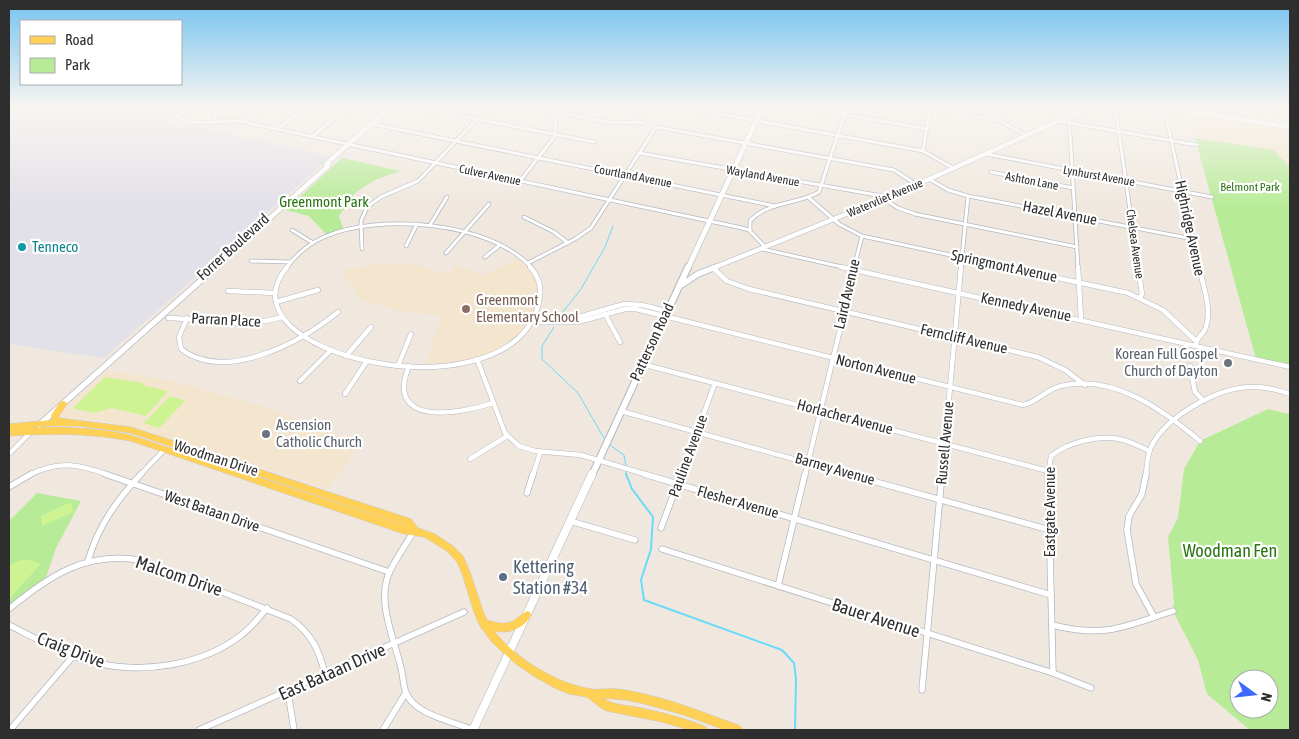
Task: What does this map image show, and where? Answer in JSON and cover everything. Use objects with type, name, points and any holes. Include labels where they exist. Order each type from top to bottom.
[{"type":"main road","name":"Patterson Road","points":[[473,730],[746,142]]},
{"type":"main road","points":[[63,404],[56,414],[56,421],[65,423]]},
{"type":"main road","name":"Woodman Drive","points":[[9,427],[65,423],[90,424],[131,430],[404,530],[415,530],[442,542],[457,554],[469,575],[483,623],[492,636],[522,662],[549,680],[590,694],[607,706],[682,722],[703,730]]},
{"type":"main road","name":"Woodman Drive","points":[[9,433],[34,430],[93,431],[130,438],[293,488]]},
{"type":"main road","points":[[483,623],[499,629],[509,628],[519,624],[527,615]]},
{"type":"main road","name":"Woodman Drive","points":[[590,694],[608,692],[662,704],[738,730]]},
{"type":"street","name":"Culver Avenue","points":[[328,140],[744,228],[750,232],[763,248]]},
{"type":"street","name":"Forrer Boulevard","points":[[34,430],[353,140]]},
{"type":"street","points":[[362,249],[360,226],[363,212],[370,204],[381,197],[415,183],[457,140]]},
{"type":"street","name":"Courtland Avenue","points":[[459,140],[775,206]]},
{"type":"street","points":[[520,181],[551,140]]},
{"type":"street","points":[[586,140],[594,142]]},
{"type":"street","points":[[528,263],[568,243],[591,228],[647,140]]},
{"type":"street","points":[[737,140],[898,171],[917,185]]},
{"type":"street","points":[[750,232],[749,224],[752,218],[775,206],[817,194],[835,140]]},
{"type":"street","points":[[866,140],[923,151],[953,168]]},
{"type":"street","points":[[923,151],[924,140]]},
{"type":"street","name":"Watervliet Avenue","points":[[678,287],[692,277],[917,185],[1014,140]]},
{"type":"street","points":[[1070,140],[1081,319]]},
{"type":"street","name":"Chelsea Avenue","points":[[1121,140],[1142,294],[1140,298]]},
{"type":"street","name":"Highridge Avenue","points":[[1171,140],[1209,317],[1206,329],[1196,343]]},
{"type":"street","points":[[1174,140],[1197,145]]},
{"type":"street","name":"Wayland Avenue","points":[[639,152],[886,198],[906,212],[1076,247]]},
{"type":"street","name":"Lynhurst Avenue","points":[[986,154],[1212,197]]},
{"type":"street","name":"Ashton Lane","points":[[991,172],[1073,188]]},
{"type":"street","name":"Hazel Avenue","points":[[929,179],[948,190],[968,196],[1193,239]]},
{"type":"street","name":"Russell Avenue","points":[[922,690],[968,196]]},
{"type":"street","points":[[430,225],[447,197]]},
{"type":"street","name":"Springmont Avenue","points":[[808,197],[844,227],[862,236],[1078,281],[1118,290],[1140,298],[1170,315],[1196,343]]},
{"type":"street","points":[[446,253],[489,204]]},
{"type":"street","points":[[524,217],[554,232],[568,243]]},
{"type":"street","points":[[406,246],[417,224]]},
{"type":"street","points":[[417,224],[465,232],[500,245],[528,263],[537,274],[541,286],[541,299],[535,317],[509,344],[477,359],[446,366],[398,366],[346,356],[331,350],[304,336],[282,317],[276,302],[279,279],[290,262],[314,243],[341,231],[360,226],[417,224]]},
{"type":"street","points":[[292,230],[314,243]]},
{"type":"street","name":"Laird Avenue","points":[[778,586],[862,236]]},
{"type":"street","points":[[485,257],[500,245]]},
{"type":"street","name":"Kennedy Avenue","points":[[763,248],[1196,343],[1290,367]]},
{"type":"street","points":[[251,261],[290,262]]},
{"type":"street","name":"Ferncliff Avenue","points":[[713,268],[725,279],[741,288],[1038,357],[1060,367],[1085,385]]},
{"type":"street","points":[[276,302],[318,290]]},
{"type":"street","points":[[228,291],[276,293]]},
{"type":"street","points":[[535,317],[571,318],[624,304],[642,305],[665,314]]},
{"type":"street","points":[[532,322],[575,323],[631,308],[665,314]]},
{"type":"street","points":[[603,311],[620,342]]},
{"type":"street","points":[[187,318],[180,333],[179,345],[187,355],[207,361],[221,362],[249,357],[279,348],[304,336],[338,312]]},
{"type":"street","name":"Norton Avenue","points":[[665,314],[832,359],[1023,405],[1033,403],[1057,387],[1085,385]]},
{"type":"street","name":"Parran Place","points":[[168,318],[256,324],[282,317]]},
{"type":"street","points":[[346,356],[371,327]]},
{"type":"street","points":[[398,366],[411,334]]},
{"type":"street","points":[[300,381],[331,350]]},
{"type":"street","points":[[470,459],[507,436],[477,359]]},
{"type":"street","points":[[345,394],[367,361]]},
{"type":"street","name":"Horlacher Avenue","points":[[642,364],[1048,471]]},
{"type":"street","points":[[409,366],[403,390],[408,401],[419,409],[443,414],[464,411],[493,403]]},
{"type":"street","points":[[1190,366],[1194,392],[1204,401]]},
{"type":"street","name":"Pauline Avenue","points":[[661,528],[715,383]]},
{"type":"street","points":[[1085,385],[1108,386],[1118,389],[1173,419],[1200,442]]},
{"type":"street","points":[[1154,617],[1135,586],[1127,532],[1129,519],[1143,490],[1149,451],[1173,419],[1204,401],[1245,387],[1258,387],[1290,394]]},
{"type":"street","name":"Barney Avenue","points":[[621,410],[1050,530]]},
{"type":"street","points":[[9,454],[34,430]]},
{"type":"street","name":"Flesher Avenue","points":[[507,436],[518,445],[540,453],[568,453],[598,460],[1051,595]]},
{"type":"street","name":"Eastgate Avenue","points":[[1052,673],[1048,471],[1050,456],[1056,451],[1100,438],[1120,439],[1149,451]]},
{"type":"street","points":[[88,561],[102,524],[118,500],[165,449]]},
{"type":"street","points":[[527,493],[540,453]]},
{"type":"street","name":"West Bataan Drive","points":[[9,487],[34,473],[60,464],[78,465],[389,572]]},
{"type":"street","points":[[570,521],[636,540]]},
{"type":"street","points":[[415,530],[389,572],[384,598],[405,694],[415,706],[473,730]]},
{"type":"street","name":"Bauer Avenue","points":[[662,550],[1052,673],[1091,688]]},
{"type":"street","name":"Malcom Drive","points":[[9,609],[45,580],[88,561],[112,558],[140,560],[291,618],[306,630],[321,654],[325,675]]},
{"type":"street","name":"Craig Drive","points":[[9,625],[96,663],[128,667],[159,665],[214,650],[237,638],[252,626],[267,608]]},
{"type":"street","points":[[1052,624],[1076,631],[1103,633],[1123,629],[1173,611]]},
{"type":"street","name":"East Bataan Drive","points":[[199,730],[464,612]]},
{"type":"street","points":[[10,730],[74,655]]},
{"type":"street","points":[[288,692],[294,730]]},
{"type":"street","points":[[383,730],[405,694]]},
{"type":"shaded area","points":[[9,140],[259,140],[330,157],[104,358],[9,344]]},
{"type":"shaded area","points":[[1211,140],[1290,140],[1290,167],[1272,150]]},
{"type":"shaded area","name":"Greenmont Elementary School","points":[[520,257],[528,263],[541,286],[536,314],[532,322],[509,344],[472,361],[425,366],[441,316],[404,312],[361,300],[341,271],[377,264],[408,263],[448,274],[455,265],[483,275]]},
{"type":"shaded area","points":[[108,370],[171,381],[263,406],[361,444],[328,489],[133,426],[107,421],[60,417],[61,412]]},
{"type":"green space","name":"Belmont Park","points":[[1196,140],[1211,140],[1273,150],[1290,167],[1290,367],[1256,359]]},
{"type":"green space","name":"Greenmont Park","points":[[342,158],[400,171],[375,180],[355,193],[339,216],[343,228],[327,235],[309,216],[286,210]]},
{"type":"green space","points":[[105,377],[143,383],[142,385],[168,391],[146,416],[112,408],[94,413],[73,408]]},
{"type":"green space","points":[[170,396],[185,401],[159,428],[144,423]]},
{"type":"green space","name":"Woodman Fen","points":[[1268,409],[1290,414],[1290,730],[1250,730],[1237,719],[1279,719],[1279,669],[1229,669],[1229,712],[1207,694],[1198,660],[1173,611],[1174,602],[1168,537],[1178,518],[1184,469],[1200,441]]},
{"type":"green space","points":[[37,493],[81,501],[56,548],[45,580],[9,609],[9,521]]},
{"type":"green space","points":[[71,502],[73,512],[42,526],[41,516]]},
{"type":"green space","points":[[22,560],[32,560],[41,564],[9,599],[9,565]]},
{"type":"waterway","points":[[562,313],[581,289],[605,247],[613,226]]},
{"type":"waterway","points":[[554,327],[542,346],[542,359],[578,393],[605,440]]},
{"type":"waterway","points":[[610,445],[624,455],[626,467]]},
{"type":"waterway","points":[[626,474],[632,489],[653,517],[651,549],[641,580],[644,600],[782,650],[794,663],[796,679],[795,730]]},
{"type":"place","name":"Tenneco","points":[[22,247]]},
{"type":"place","name":"Greenmont Elementary School","points":[[466,309]]},
{"type":"place","name":"Korean Full Gospel Church of Dayton","points":[[1228,363]]},
{"type":"place","name":"Ascension Catholic Church","points":[[266,434]]},
{"type":"place","name":"Kettering Station #34","points":[[503,577]]}]
